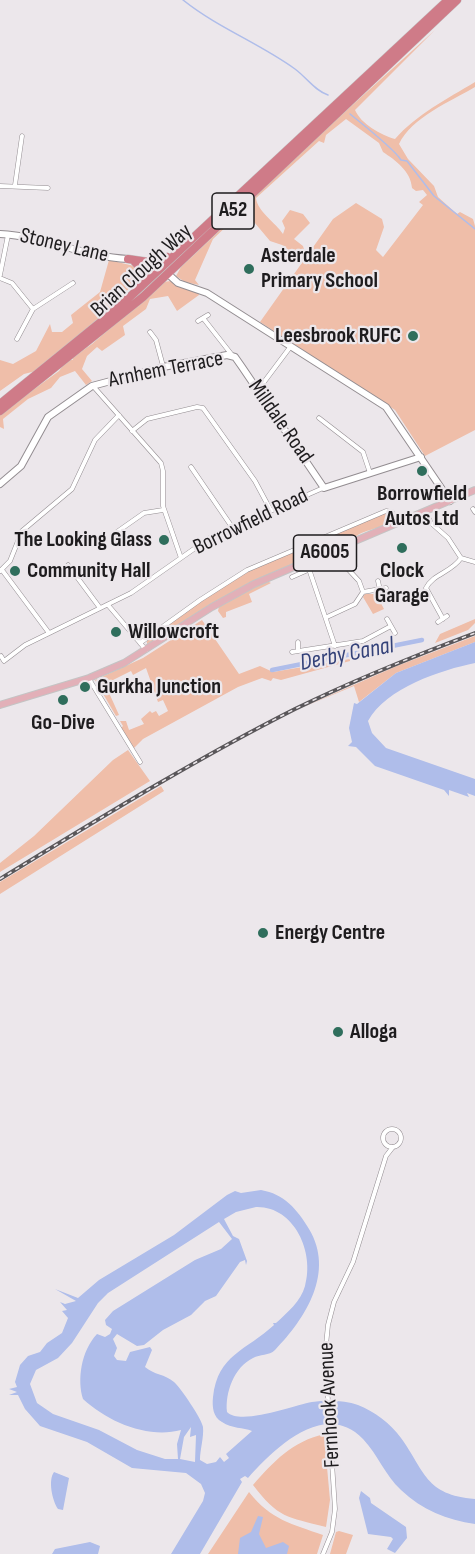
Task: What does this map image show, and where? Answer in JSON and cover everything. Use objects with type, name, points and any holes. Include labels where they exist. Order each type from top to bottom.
[{"type":"highway","name":"Brian Clough Way","points":[[0,404],[128,298],[448,0]]},
{"type":"highway","name":"Brian Clough Way","points":[[0,411],[87,344],[168,274],[457,0]]},
{"type":"highway","points":[[131,259],[152,263],[160,262],[201,230]]},
{"type":"highway","points":[[128,298],[143,276],[143,269],[131,259]]},
{"type":"main road","name":"A6005","points":[[0,705],[89,678],[146,651],[232,596],[475,490]]},
{"type":"street","points":[[15,185],[22,136]]},
{"type":"street","points":[[0,186],[48,188]]},
{"type":"street","name":"Stoney Lane","points":[[0,234],[36,238],[95,255],[131,259]]},
{"type":"street","points":[[8,234],[0,277],[12,282],[33,309]]},
{"type":"street","points":[[168,274],[178,283],[207,293],[386,407],[450,501]]},
{"type":"street","points":[[17,339],[33,309],[73,283]]},
{"type":"street","points":[[198,321],[206,316],[222,345],[235,357]]},
{"type":"street","points":[[150,332],[163,367]]},
{"type":"street","points":[[217,357],[222,345]]},
{"type":"street","points":[[258,391],[291,346]]},
{"type":"street","name":"Arnhem Terrace","points":[[0,484],[21,466],[48,417],[92,386],[163,367],[217,357],[235,357]]},
{"type":"street","name":"Milldale Road","points":[[235,357],[324,488]]},
{"type":"street","points":[[92,386],[162,466],[164,510],[181,558]]},
{"type":"street","points":[[132,431],[152,418],[197,407],[203,408],[255,480],[270,509]]},
{"type":"street","points":[[49,633],[1,571],[12,557],[22,531],[74,487],[95,440],[119,416]]},
{"type":"street","points":[[319,418],[364,454],[371,474]]},
{"type":"street","name":"Borrowfield Road","points":[[0,656],[4,661],[25,645],[131,593],[181,558],[232,527],[270,509],[324,488],[421,457]]},
{"type":"street","points":[[191,466],[232,527]]},
{"type":"street","points":[[114,534],[144,513],[164,510]]},
{"type":"street","points":[[140,643],[247,570],[386,511],[392,512],[398,523]]},
{"type":"street","points":[[426,511],[434,528],[447,538],[460,558],[475,562]]},
{"type":"street","points":[[338,548],[346,567],[359,581],[363,592]]},
{"type":"street","points":[[438,622],[445,618],[426,588],[429,583],[456,566],[460,558]]},
{"type":"street","points":[[68,565],[100,608]]},
{"type":"street","points":[[292,577],[317,566]]},
{"type":"street","points":[[309,569],[335,646]]},
{"type":"street","points":[[378,581],[380,590]]},
{"type":"street","points":[[327,617],[355,604],[363,592],[386,588]]},
{"type":"street","points":[[108,605],[146,651]]},
{"type":"street","points":[[387,619],[395,633]]},
{"type":"street","points":[[292,652],[371,638],[391,626]]},
{"type":"street","points":[[298,642],[298,651]]},
{"type":"street","points":[[89,678],[140,762]]},
{"type":"street","points":[[391,1129],[397,1130],[401,1140],[393,1147],[385,1144],[385,1132],[391,1129]]},
{"type":"street","name":"Fernhook Avenue","points":[[385,1144],[386,1156]]},
{"type":"street","name":"Fernhook Avenue","points":[[323,1554],[332,1532],[335,1509],[325,1355],[330,1317],[353,1262],[386,1156],[393,1147]]},
{"type":"shaded area","points":[[435,30],[355,110],[372,128],[395,139],[423,114],[475,82],[475,87],[422,118],[399,144],[408,159],[434,186],[438,197],[457,214],[460,212],[473,219],[475,226],[475,430],[425,456],[395,410],[260,322],[333,219],[356,203],[382,219],[384,227],[376,250],[383,257],[423,205],[419,202],[427,195],[423,190],[416,191],[412,188],[409,176],[402,167],[383,152],[379,143],[346,119],[326,135],[324,143],[319,141],[256,198],[263,212],[283,234],[285,228],[282,221],[290,210],[303,214],[310,223],[294,239],[303,246],[305,253],[298,258],[282,245],[270,241],[244,210],[213,239],[195,280],[199,285],[185,282],[176,276],[181,267],[250,202],[250,198]]},
{"type":"shaded area","points":[[109,260],[134,266],[139,272],[135,281],[76,338],[36,371],[24,374],[0,391],[0,360],[13,364],[36,351],[50,324],[52,332],[62,332],[73,323],[71,315],[100,292]]},
{"type":"shaded area","points":[[171,281],[198,291],[199,295],[177,311],[168,296],[150,299],[146,309],[123,326],[125,335],[102,351],[97,347],[87,356],[82,369],[92,381],[86,385],[75,371],[60,377],[51,388],[28,399],[3,419],[4,429],[0,427],[0,414],[59,371],[67,360],[73,360],[72,358],[92,344],[163,282]]},
{"type":"shaded area","points":[[385,513],[394,518],[391,522],[226,596],[147,645],[147,641],[213,592],[251,570]]},
{"type":"shaded area","points":[[267,581],[271,583],[249,594],[252,602],[226,612],[226,617],[223,618],[218,611],[219,606]]},
{"type":"shaded area","points":[[365,594],[376,594],[384,609],[373,614],[363,597]]},
{"type":"shaded area","points":[[475,619],[475,623],[468,630],[435,643],[440,634]]},
{"type":"shaded area","points":[[202,620],[239,674],[260,666],[273,672],[350,659],[350,661],[281,680],[273,678],[271,681],[262,678],[238,687],[143,739],[134,748],[120,729],[123,726],[120,721],[126,721],[129,730],[144,724],[141,719],[150,711],[152,713],[156,711],[159,716],[168,711],[163,700],[158,702],[146,668],[133,675],[131,671],[105,684],[119,715],[116,716],[95,680],[143,658]]},
{"type":"shaded area","points":[[475,636],[475,642],[396,673],[359,702],[354,686],[301,708],[397,666]]},
{"type":"shaded area","points":[[128,750],[150,781],[0,872],[0,863],[34,836],[113,760]]},
{"type":"shaded area","points":[[161,786],[164,791],[0,894],[0,882]]},
{"type":"shaded area","points":[[324,1434],[330,1500],[326,1527],[284,1515],[269,1504],[253,1485],[268,1468],[293,1447]]},
{"type":"shaded area","points":[[249,1492],[274,1515],[323,1535],[317,1554],[208,1554]]},
{"type":"shaded area","points":[[336,1532],[353,1535],[346,1554],[330,1554]]},
{"type":"water","points":[[475,642],[475,663],[446,670],[401,690],[376,709],[368,721],[372,733],[386,748],[475,779],[475,796],[467,793],[469,797],[449,790],[449,796],[444,790],[375,766],[356,747],[348,746],[352,742],[349,728],[354,703],[357,704],[396,673]]},
{"type":"water","points":[[261,1190],[269,1192],[283,1199],[300,1215],[316,1245],[319,1262],[318,1278],[306,1309],[297,1324],[275,1350],[246,1362],[236,1374],[229,1389],[227,1412],[234,1416],[244,1417],[312,1402],[335,1401],[358,1405],[382,1418],[397,1433],[422,1471],[436,1487],[458,1497],[475,1499],[475,1524],[445,1517],[417,1503],[395,1484],[363,1439],[348,1428],[332,1424],[316,1426],[301,1433],[271,1454],[248,1478],[245,1476],[240,1479],[242,1482],[200,1554],[171,1554],[203,1501],[205,1493],[201,1484],[186,1473],[132,1468],[87,1442],[40,1426],[25,1409],[18,1395],[9,1395],[17,1392],[9,1389],[17,1387],[15,1382],[20,1365],[28,1356],[40,1352],[47,1343],[62,1333],[68,1318],[62,1311],[67,1310],[60,1302],[65,1304],[76,1301],[55,1289],[78,1298],[99,1280],[174,1235],[227,1195],[235,1191],[241,1193]],"holes":[[[256,1207],[281,1214],[298,1233],[307,1259],[305,1286],[297,1302],[289,1311],[273,1323],[274,1325],[264,1334],[227,1362],[221,1371],[213,1397],[215,1415],[226,1424],[252,1431],[226,1454],[229,1458],[224,1462],[220,1457],[216,1462],[207,1464],[200,1460],[203,1427],[199,1417],[174,1382],[145,1367],[152,1350],[150,1347],[130,1352],[126,1361],[117,1360],[114,1356],[117,1348],[113,1339],[117,1334],[137,1346],[144,1345],[163,1330],[191,1315],[205,1301],[216,1296],[240,1262],[245,1260],[246,1265],[247,1261],[239,1239],[233,1236],[224,1219],[236,1212]],[[219,1222],[232,1239],[221,1249],[195,1260],[113,1311],[105,1320],[106,1325],[112,1329],[110,1334],[105,1337],[97,1334],[84,1357],[80,1383],[83,1399],[104,1415],[129,1426],[155,1432],[181,1430],[177,1444],[178,1459],[165,1459],[137,1450],[99,1430],[53,1414],[37,1403],[30,1384],[36,1370],[58,1358],[72,1343],[98,1303],[108,1293]],[[191,1427],[190,1437],[196,1435],[195,1462],[180,1459],[184,1437]]]},
{"type":"water","points":[[54,1472],[69,1478],[63,1510],[58,1509],[53,1495],[51,1480]]},
{"type":"water","points":[[361,1491],[370,1498],[371,1503],[406,1527],[407,1538],[395,1553],[387,1549],[393,1539],[391,1537],[368,1534],[359,1498]]},
{"type":"water","points":[[258,1516],[263,1517],[259,1534],[266,1548],[283,1542],[289,1546],[287,1554],[238,1554],[240,1538],[251,1532]]},
{"type":"water","points":[[90,1542],[100,1546],[98,1554],[52,1554],[55,1549]]},
{"type":"waterway","points":[[183,0],[210,19],[281,60],[328,95]]},
{"type":"waterway","points":[[350,114],[385,143],[401,160],[407,161],[434,196],[475,229]]},
{"type":"waterway","name":"Derby Canal","points":[[272,670],[422,640]]},
{"type":"railway","points":[[0,879],[183,770],[295,709],[339,688],[475,633]]},
{"type":"place","name":"Asterdale Primary School","points":[[249,269]]},
{"type":"place","name":"Leesbrook RUFC","points":[[413,336]]},
{"type":"place","name":"Borrowfield Autos Ltd","points":[[422,471]]},
{"type":"place","name":"The Looking Glass","points":[[164,540]]},
{"type":"place","name":"Clock Garage","points":[[402,548]]},
{"type":"place","name":"Community Hall","points":[[15,571]]},
{"type":"place","name":"Willowcroft","points":[[116,632]]},
{"type":"place","name":"Gurkha Junction","points":[[85,687]]},
{"type":"place","name":"Go-Dive","points":[[63,700]]},
{"type":"place","name":"Energy Centre","points":[[263,933]]},
{"type":"place","name":"Alloga","points":[[338,1032]]}]
